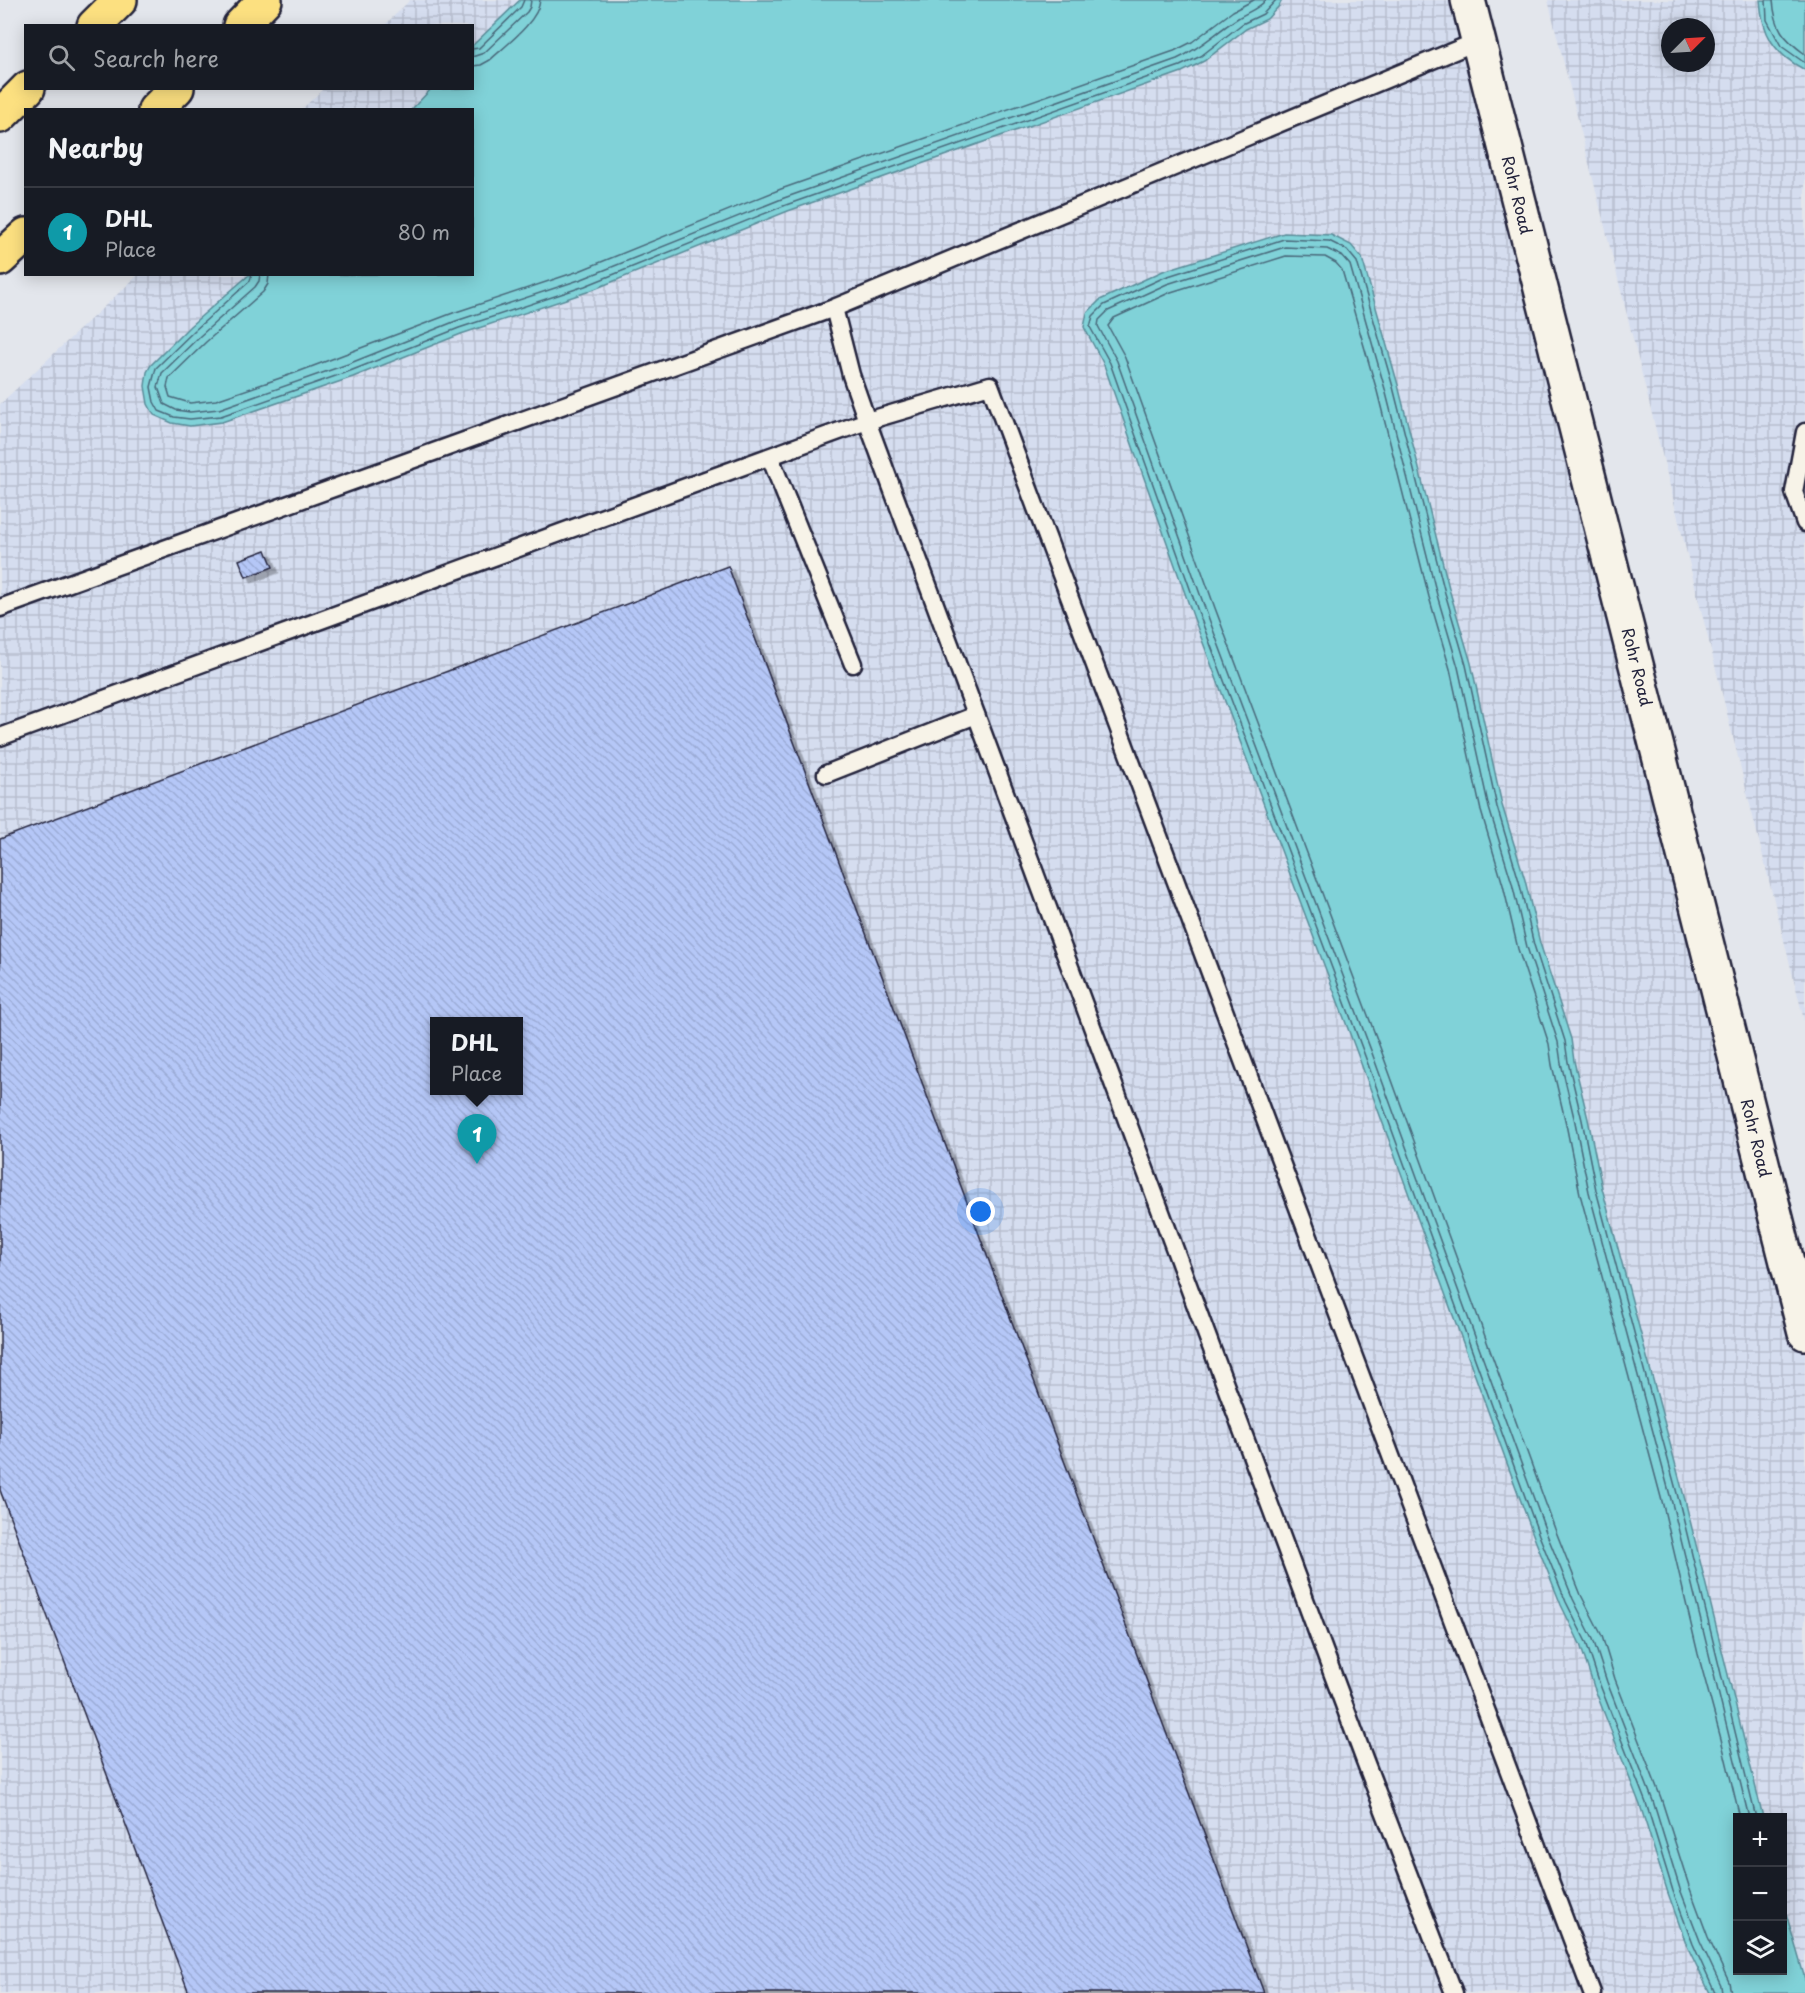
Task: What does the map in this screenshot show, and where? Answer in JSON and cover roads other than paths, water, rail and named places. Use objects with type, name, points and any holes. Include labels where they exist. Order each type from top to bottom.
[{"type":"main road","points":[[96,24],[120,0]]},
{"type":"main road","points":[[242,24],[265,0]]},
{"type":"main road","points":[[0,116],[26,90]]},
{"type":"main road","points":[[157,108],[175,90]]},
{"type":"main road","points":[[0,259],[24,237]]},
{"type":"street","name":"Rohr Road","points":[[1468,0],[1805,1333]]},
{"type":"lane","points":[[0,608],[834,308],[1478,41]]},
{"type":"lane","points":[[834,308],[850,375],[1365,1761],[1454,1993]]},
{"type":"lane","points":[[0,737],[867,421],[990,386],[1592,1993]]},
{"type":"lane","points":[[1805,432],[1794,492],[1805,523]]},
{"type":"lane","points":[[770,457],[853,664]]},
{"type":"lane","points":[[826,774],[976,714]]},
{"type":"water","points":[[520,0],[1282,0],[1267,19],[1246,29],[1204,61],[1182,72],[788,211],[587,292],[461,334],[353,377],[222,422],[190,426],[172,423],[154,415],[148,404],[145,386],[147,372],[151,365],[190,326],[248,276],[474,276],[474,108],[413,108],[430,90],[474,90],[474,44]]},
{"type":"water","points":[[1760,0],[1805,0],[1805,70],[1785,57],[1772,42],[1764,23]]},
{"type":"water","points":[[1284,233],[1331,235],[1351,245],[1362,258],[1398,385],[1450,592],[1471,663],[1502,805],[1525,880],[1540,943],[1571,1039],[1602,1188],[1685,1500],[1762,1813],[1733,1813],[1733,1975],[1787,1975],[1787,1917],[1805,1979],[1805,1993],[1710,1993],[1687,1946],[1640,1805],[1594,1687],[1580,1644],[1561,1605],[1534,1537],[1359,1058],[1193,616],[1104,365],[1084,327],[1087,313],[1100,300],[1163,271]]},
{"type":"place","name":"DHL","points":[[477,1164]]}]
